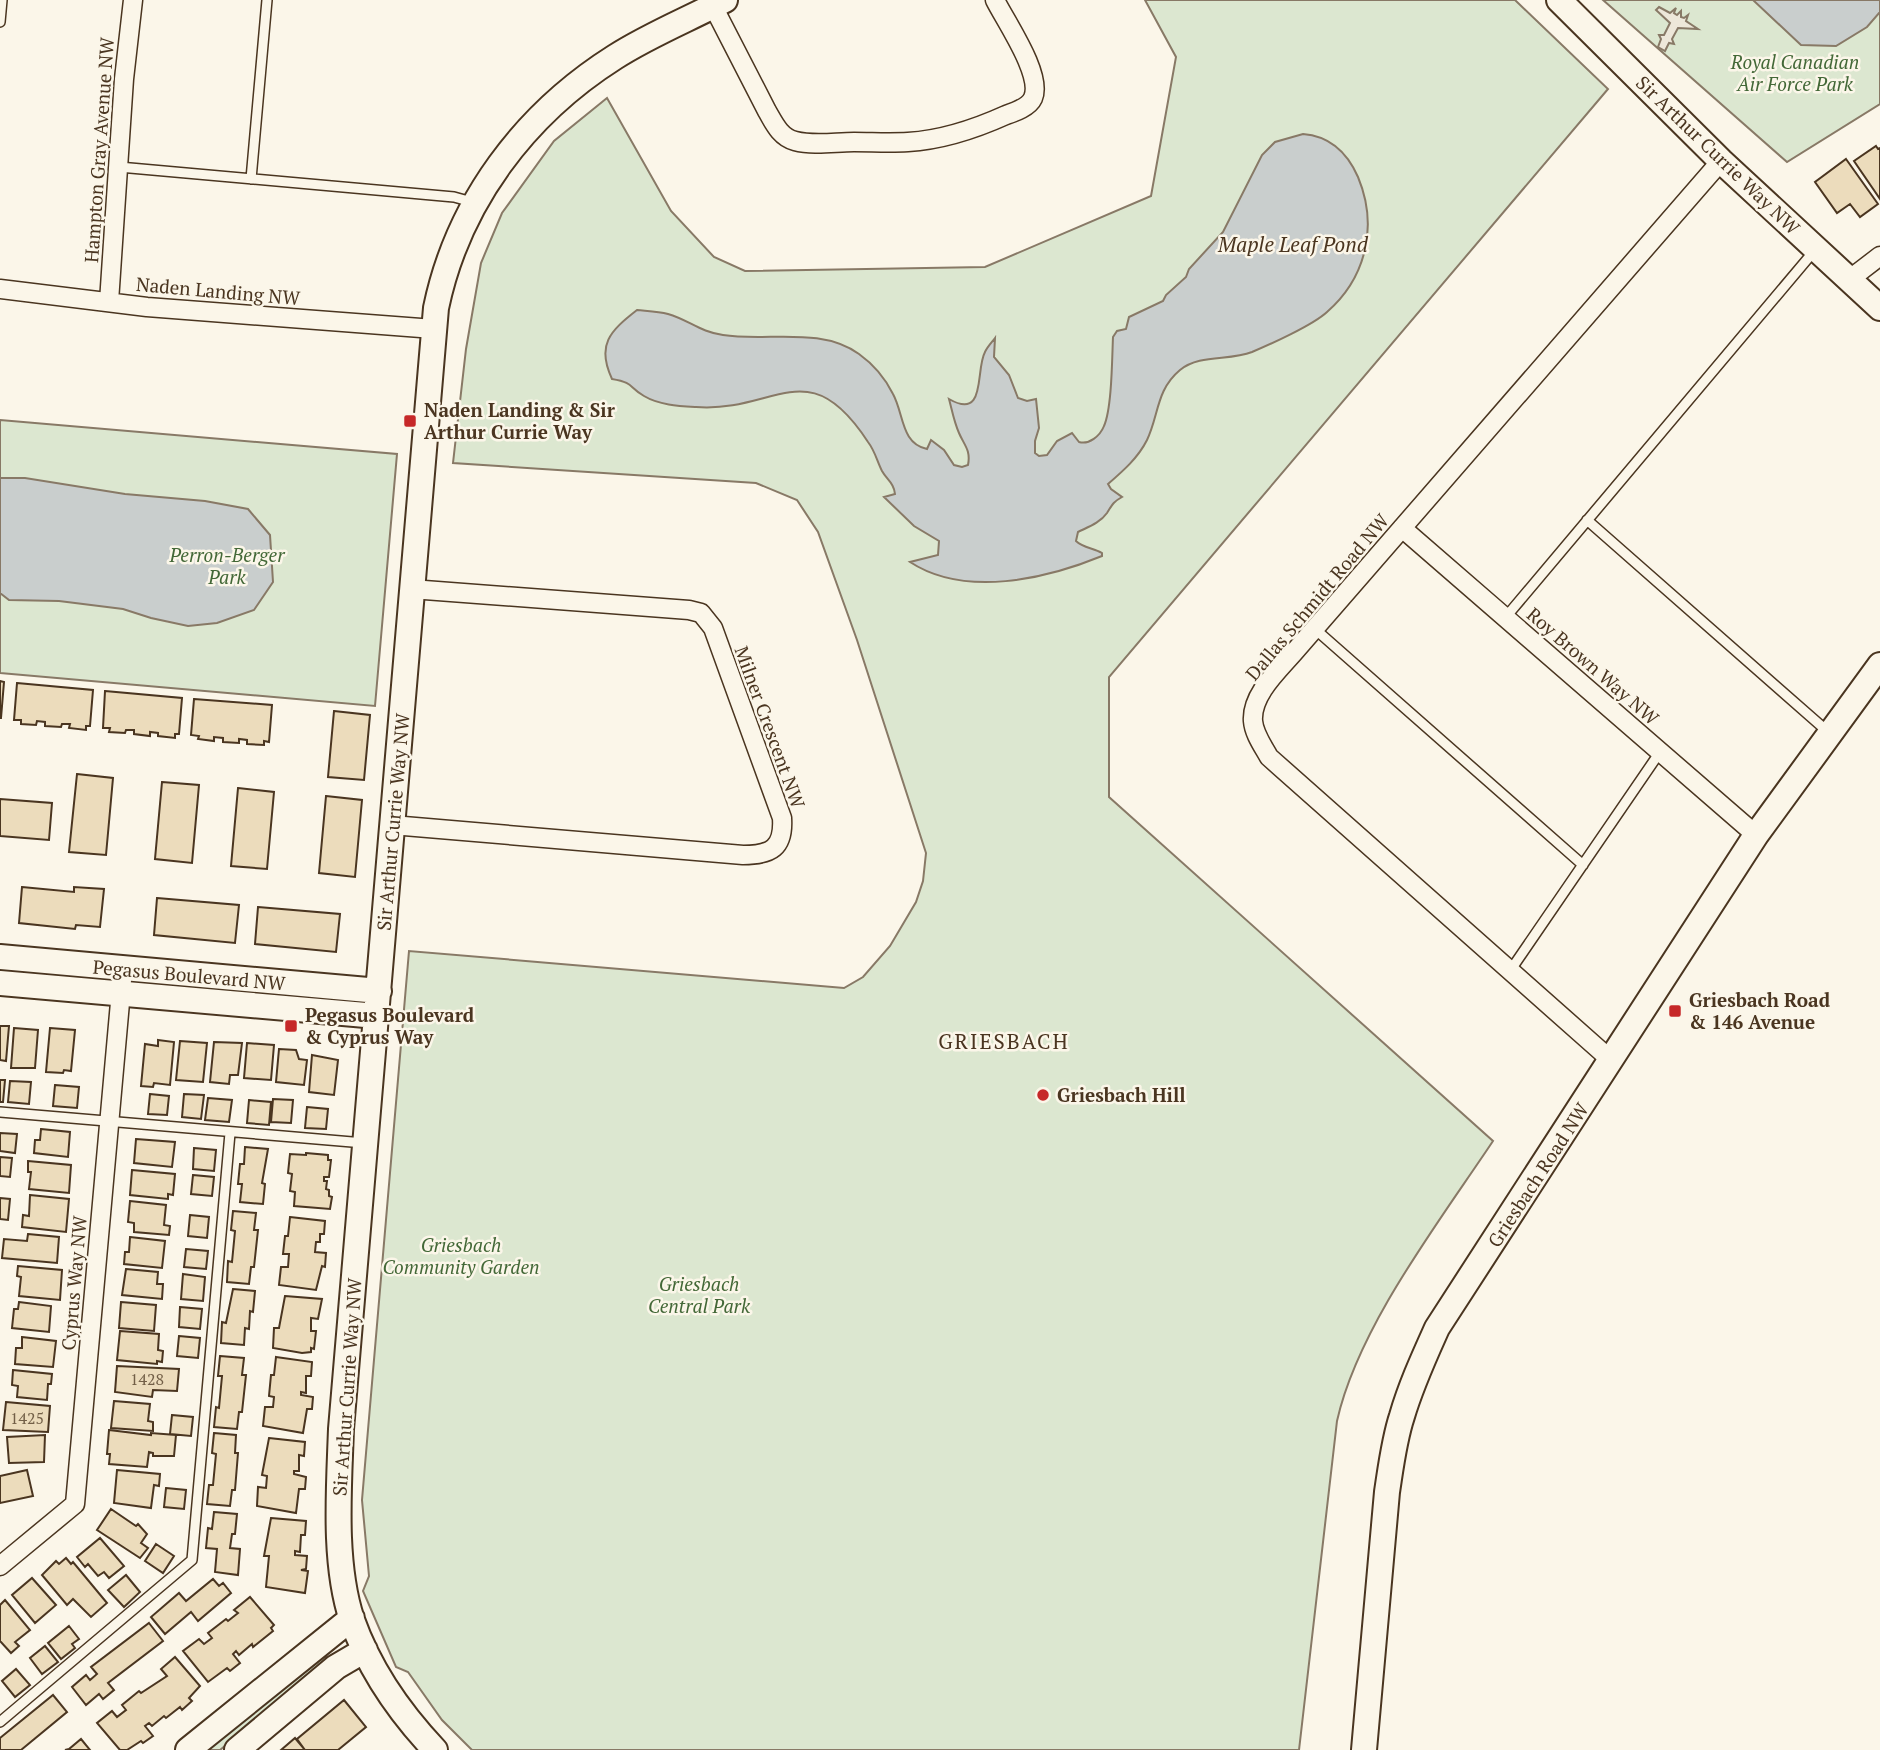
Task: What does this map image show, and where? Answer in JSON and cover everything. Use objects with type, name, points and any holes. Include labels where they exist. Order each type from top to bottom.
[{"type":"street","name":"Hampton Gray Avenue NW","points":[[109,303],[124,79],[133,0]]},
{"type":"street","points":[[719,3],[776,128],[786,137],[797,141],[821,143],[909,142],[944,138],[982,126],[1024,107],[1032,100],[1035,83],[1030,66],[995,0]]},
{"type":"street","name":"Sir Arthur Currie Way NW","points":[[1559,0],[1721,161],[1880,308]]},
{"type":"street","name":"Sir Arthur Currie Way NW","points":[[435,1750],[391,1695],[365,1650],[352,1618],[343,1570],[338,1498],[341,1429],[411,589],[440,287],[451,255],[483,187],[524,131],[574,85],[617,56],[719,3]]},
{"type":"street","name":"Dallas Schmidt Road NW","points":[[1612,1061],[1269,757],[1256,732],[1253,719],[1255,707],[1263,691],[1315,629],[1721,161]]},
{"type":"street","points":[[1850,279],[1880,256]]},
{"type":"street","name":"Naden Landing NW","points":[[0,289],[109,303],[434,329]]},
{"type":"street","name":"Roy Brown Way NW","points":[[1402,528],[1756,835]]},
{"type":"street","name":"Milner Crescent NW","points":[[392,825],[743,855],[767,853],[776,846],[783,829],[782,818],[713,628],[701,613],[411,589]]},
{"type":"street","name":"Griesbach Road NW","points":[[1364,1750],[1387,1492],[1401,1416],[1437,1328],[1756,835],[1880,665]]},
{"type":"street","name":"Pegasus Boulevard NW","points":[[0,957],[123,968],[378,1004]]},
{"type":"street","name":"Cyprus Way NW","points":[[0,1566],[75,1504],[123,968]]},
{"type":"street","name":"Pegasus Boulevard NW","points":[[0,984],[120,994],[378,1004]]},
{"type":"street","points":[[188,1750],[352,1618]]},
{"type":"street","points":[[237,1750],[336,1667],[365,1650]]},
{"type":"lane","points":[[0,22],[2,0]]},
{"type":"lane","points":[[251,179],[267,0]]},
{"type":"lane","points":[[119,167],[454,197],[475,203]]},
{"type":"lane","points":[[1505,618],[1816,249]]},
{"type":"lane","points":[[1587,520],[1830,734]]},
{"type":"lane","points":[[1315,629],[1583,865]]},
{"type":"lane","points":[[1510,971],[1660,752]]},
{"type":"lane","points":[[0,1112],[366,1143]]},
{"type":"lane","points":[[0,1722],[192,1560],[230,1133]]},
{"type":"green space","points":[[1145,0],[1515,0],[1608,89],[1109,677],[1109,797],[1493,1141],[1425,1240],[1381,1312],[1348,1385],[1337,1421],[1299,1750],[472,1750],[442,1720],[408,1672],[396,1667],[363,1591],[369,1576],[362,1500],[409,951],[844,988],[863,977],[890,946],[916,902],[923,881],[926,853],[857,640],[818,532],[797,500],[756,483],[453,463],[466,349],[481,263],[502,213],[554,141],[607,98],[671,211],[714,257],[745,271],[985,267],[1151,196],[1176,57]]},
{"type":"green space","name":"Royal Canadian Air Force Park","points":[[1603,0],[1880,0],[1880,104],[1787,162]]},
{"type":"green space","name":"Perron-Berger Park","points":[[0,420],[397,454],[375,706],[0,673]]},
{"type":"green space","points":[[321,1651],[328,1660],[220,1750],[201,1750]]},
{"type":"shaded area","points":[[1659,7],[1670,13],[1676,8],[1674,13],[1677,15],[1681,11],[1681,17],[1684,18],[1688,15],[1686,21],[1698,29],[1678,28],[1672,39],[1674,44],[1669,43],[1665,51],[1658,47],[1661,39],[1659,35],[1664,35],[1670,23],[1656,10]]},
{"type":"water","points":[[1753,0],[1880,0],[1880,12],[1867,27],[1836,46],[1801,45]]},
{"type":"water","name":"Maple Leaf Pond","points":[[1303,134],[1321,138],[1343,153],[1354,168],[1364,195],[1368,232],[1360,267],[1352,283],[1327,312],[1302,328],[1243,355],[1188,365],[1172,378],[1162,394],[1151,431],[1143,447],[1130,464],[1108,484],[1122,497],[1101,519],[1078,532],[1076,541],[1102,553],[1102,556],[1080,564],[1056,572],[1006,581],[980,582],[932,573],[910,562],[938,555],[939,541],[914,526],[884,497],[895,494],[894,490],[868,442],[847,414],[827,399],[808,392],[790,392],[724,406],[669,404],[650,399],[628,384],[612,379],[607,367],[605,357],[608,340],[619,325],[637,310],[668,314],[723,335],[827,340],[844,345],[859,354],[878,372],[897,402],[904,427],[912,441],[927,449],[931,440],[944,450],[954,465],[962,467],[968,465],[969,455],[956,425],[949,399],[961,404],[974,399],[978,390],[982,360],[995,338],[994,357],[1009,375],[1018,398],[1027,401],[1036,399],[1039,428],[1035,453],[1039,456],[1047,455],[1057,441],[1072,433],[1079,442],[1087,442],[1100,433],[1107,418],[1113,337],[1117,331],[1126,329],[1129,317],[1163,301],[1186,277],[1189,269],[1223,232],[1262,155],[1275,142]]},
{"type":"water","points":[[0,478],[25,478],[248,509],[270,535],[273,582],[254,610],[217,623],[188,626],[123,609],[59,601],[9,600],[0,593]]},
{"type":"building","points":[[1876,146],[1880,148],[1880,199],[1854,161]]},
{"type":"building","points":[[1846,159],[1878,204],[1860,217],[1850,204],[1837,213],[1815,182]]},
{"type":"building","points":[[0,681],[4,682],[1,718],[0,718]]},
{"type":"building","points":[[17,683],[93,690],[90,726],[86,726],[86,730],[69,728],[70,724],[62,724],[61,727],[45,726],[45,722],[37,721],[36,725],[21,724],[21,720],[14,720]]},
{"type":"building","points":[[105,691],[182,698],[179,734],[175,734],[175,738],[150,732],[150,736],[134,734],[134,730],[126,730],[125,733],[109,732],[110,728],[103,728]]},
{"type":"building","points":[[194,699],[272,705],[269,742],[264,741],[264,745],[247,744],[247,740],[239,739],[239,743],[223,742],[223,738],[214,737],[214,741],[198,739],[199,736],[191,735]]},
{"type":"building","points":[[334,711],[370,715],[364,780],[328,777]]},
{"type":"building","points":[[77,774],[113,778],[106,855],[69,852]]},
{"type":"building","points":[[162,782],[199,785],[192,863],[155,859]]},
{"type":"building","points":[[238,788],[274,792],[267,869],[231,866]]},
{"type":"building","points":[[326,796],[362,800],[355,877],[319,873]]},
{"type":"building","points":[[0,799],[52,803],[49,840],[0,836]]},
{"type":"building","points":[[22,887],[74,892],[74,887],[104,889],[100,927],[76,925],[75,929],[19,923]]},
{"type":"building","points":[[157,898],[239,905],[235,943],[154,935]]},
{"type":"building","points":[[258,907],[340,914],[336,952],[255,944]]},
{"type":"building","points":[[0,1026],[9,1026],[6,1061],[0,1060]]},
{"type":"building","points":[[14,1028],[38,1030],[35,1068],[11,1068]]},
{"type":"building","points":[[50,1028],[75,1030],[71,1071],[46,1072]]},
{"type":"building","points":[[158,1040],[174,1042],[170,1085],[154,1083],[153,1087],[141,1086],[145,1044],[158,1046]]},
{"type":"building","points":[[180,1041],[207,1043],[203,1082],[176,1080]]},
{"type":"building","points":[[214,1042],[242,1043],[238,1075],[230,1075],[229,1084],[210,1082]]},
{"type":"building","points":[[247,1043],[274,1045],[271,1080],[244,1078]]},
{"type":"building","points":[[279,1049],[296,1050],[299,1059],[307,1060],[304,1085],[276,1082]]},
{"type":"building","points":[[312,1055],[338,1060],[334,1095],[309,1092]]},
{"type":"building","points":[[0,1080],[5,1080],[3,1102],[0,1102]]},
{"type":"building","points":[[10,1081],[31,1082],[29,1104],[8,1102]]},
{"type":"building","points":[[55,1085],[79,1087],[77,1108],[53,1106]]},
{"type":"building","points":[[150,1094],[169,1096],[167,1115],[148,1114]]},
{"type":"building","points":[[184,1094],[204,1095],[201,1119],[182,1117]]},
{"type":"building","points":[[208,1098],[232,1100],[229,1122],[205,1120]]},
{"type":"building","points":[[273,1099],[293,1100],[291,1123],[271,1122]]},
{"type":"building","points":[[249,1100],[271,1102],[269,1125],[247,1123]]},
{"type":"building","points":[[307,1107],[328,1109],[326,1129],[305,1128]]},
{"type":"building","points":[[41,1129],[70,1132],[68,1157],[34,1153],[35,1140],[40,1140]]},
{"type":"building","points":[[0,1133],[17,1134],[15,1153],[0,1151]]},
{"type":"building","points":[[136,1139],[175,1142],[172,1167],[134,1163]]},
{"type":"building","points":[[245,1147],[268,1149],[262,1183],[265,1184],[263,1204],[240,1202],[242,1184],[238,1184],[240,1164],[244,1164]]},
{"type":"building","points":[[194,1148],[216,1150],[214,1171],[193,1169]]},
{"type":"building","points":[[290,1154],[328,1155],[328,1160],[331,1160],[329,1177],[324,1177],[324,1181],[327,1181],[326,1189],[332,1197],[330,1209],[294,1206],[295,1192],[290,1191],[292,1174],[288,1173]]},
{"type":"building","points":[[0,1157],[12,1158],[10,1177],[0,1176]]},
{"type":"building","points":[[28,1161],[71,1165],[69,1193],[29,1189],[31,1172],[28,1172]]},
{"type":"building","points":[[132,1170],[175,1174],[173,1195],[168,1194],[168,1199],[130,1195]]},
{"type":"building","points":[[193,1175],[214,1177],[212,1196],[191,1194]]},
{"type":"building","points":[[30,1195],[69,1199],[66,1232],[22,1227],[23,1215],[29,1216]]},
{"type":"building","points":[[0,1198],[10,1199],[8,1220],[0,1219]]},
{"type":"building","points":[[130,1201],[166,1205],[164,1225],[170,1226],[169,1235],[134,1232],[134,1223],[128,1222]]},
{"type":"building","points":[[233,1211],[256,1213],[254,1230],[258,1230],[254,1267],[251,1267],[249,1284],[227,1282],[228,1261],[232,1262],[235,1231],[231,1230]]},
{"type":"building","points":[[190,1215],[209,1217],[207,1238],[188,1236]]},
{"type":"building","points":[[290,1217],[325,1221],[324,1234],[320,1234],[320,1242],[316,1242],[315,1252],[326,1253],[325,1267],[322,1266],[316,1290],[279,1285],[281,1267],[288,1267],[289,1254],[283,1254]]},
{"type":"building","points":[[28,1234],[59,1237],[57,1263],[2,1258],[4,1239],[27,1241]]},
{"type":"building","points":[[130,1237],[165,1241],[162,1268],[124,1264],[125,1252],[129,1252]]},
{"type":"building","points":[[186,1249],[208,1251],[206,1269],[184,1267]]},
{"type":"building","points":[[18,1266],[62,1270],[60,1300],[19,1296],[21,1277],[17,1276]]},
{"type":"building","points":[[126,1269],[158,1272],[157,1284],[163,1284],[162,1299],[122,1295]]},
{"type":"building","points":[[183,1274],[205,1277],[203,1301],[181,1299]]},
{"type":"building","points":[[233,1289],[255,1291],[249,1329],[245,1328],[244,1345],[221,1343],[222,1322],[226,1323]]},
{"type":"building","points":[[285,1296],[322,1299],[318,1319],[311,1318],[311,1331],[316,1331],[314,1349],[311,1348],[311,1352],[273,1348],[274,1328],[279,1328]]},
{"type":"building","points":[[19,1302],[51,1306],[49,1332],[12,1328],[14,1309],[18,1309]]},
{"type":"building","points":[[121,1302],[156,1305],[154,1331],[119,1328]]},
{"type":"building","points":[[180,1307],[202,1309],[200,1329],[179,1327]]},
{"type":"building","points":[[120,1331],[159,1334],[158,1350],[163,1351],[162,1362],[157,1361],[157,1364],[117,1360]]},
{"type":"building","points":[[179,1336],[200,1338],[198,1358],[177,1356]]},
{"type":"building","points":[[22,1337],[56,1341],[53,1367],[15,1364],[16,1348],[22,1348]]},
{"type":"building","points":[[220,1356],[244,1358],[242,1375],[246,1375],[242,1412],[239,1412],[237,1429],[214,1427],[222,1376],[218,1376]]},
{"type":"building","points":[[276,1357],[312,1362],[311,1376],[306,1376],[306,1393],[301,1392],[301,1395],[313,1397],[312,1409],[307,1409],[303,1433],[263,1426],[265,1407],[273,1407],[274,1397],[269,1396]]},
{"type":"building","points":[[117,1366],[179,1369],[177,1391],[153,1390],[152,1397],[115,1392]]},
{"type":"building","points":[[13,1370],[52,1374],[47,1400],[17,1397],[18,1386],[12,1385]]},
{"type":"building","points":[[114,1401],[150,1404],[148,1421],[153,1422],[153,1431],[111,1428]]},
{"type":"building","points":[[6,1402],[50,1406],[48,1432],[3,1430]]},
{"type":"building","points":[[172,1415],[193,1417],[191,1436],[170,1434]]},
{"type":"building","points":[[109,1430],[176,1435],[174,1456],[153,1456],[153,1453],[149,1452],[147,1467],[109,1464]]},
{"type":"building","points":[[214,1433],[236,1435],[235,1453],[238,1453],[235,1490],[232,1490],[230,1506],[207,1504],[209,1485],[213,1485],[216,1454],[212,1453]]},
{"type":"building","points":[[45,1435],[44,1462],[9,1463],[7,1437]]},
{"type":"building","points":[[269,1438],[305,1442],[304,1456],[299,1455],[299,1471],[294,1471],[294,1474],[306,1477],[305,1489],[299,1489],[296,1513],[257,1506],[258,1487],[266,1488],[267,1476],[262,1475]]},
{"type":"building","points":[[27,1470],[33,1496],[0,1503],[0,1476]]},
{"type":"building","points":[[117,1470],[160,1474],[159,1486],[154,1485],[151,1508],[114,1503]]},
{"type":"building","points":[[166,1488],[186,1490],[184,1509],[164,1507]]},
{"type":"building","points":[[111,1509],[136,1526],[138,1524],[147,1534],[141,1543],[148,1548],[140,1558],[97,1530]]},
{"type":"building","points":[[214,1512],[237,1514],[230,1548],[240,1549],[238,1575],[215,1572],[217,1549],[206,1548],[208,1528],[212,1529]]},
{"type":"building","points":[[271,1518],[306,1521],[305,1535],[301,1535],[300,1552],[295,1551],[295,1555],[307,1556],[306,1569],[301,1570],[308,1571],[305,1593],[266,1587],[269,1556],[264,1556]]},
{"type":"building","points":[[100,1538],[124,1566],[109,1578],[104,1572],[98,1576],[88,1564],[85,1567],[77,1557]]},
{"type":"building","points":[[156,1544],[174,1556],[163,1573],[145,1561]]},
{"type":"building","points":[[66,1558],[71,1564],[73,1562],[107,1603],[91,1617],[73,1599],[67,1605],[42,1575],[56,1561],[59,1564]]},
{"type":"building","points":[[126,1575],[140,1592],[124,1607],[108,1590]]},
{"type":"building","points":[[32,1578],[56,1605],[35,1623],[12,1595]]},
{"type":"building","points":[[213,1579],[219,1586],[223,1583],[231,1593],[198,1621],[191,1612],[165,1634],[151,1617],[179,1593],[186,1601]]},
{"type":"building","points":[[250,1597],[274,1625],[271,1628],[273,1631],[239,1655],[236,1651],[233,1654],[240,1663],[230,1671],[227,1668],[208,1682],[183,1651],[199,1639],[204,1644],[212,1638],[208,1633],[238,1613],[234,1610]]},
{"type":"building","points":[[5,1600],[30,1630],[15,1642],[19,1646],[11,1653],[0,1641],[0,1605]]},
{"type":"building","points":[[149,1623],[163,1641],[108,1683],[114,1690],[103,1699],[99,1694],[86,1705],[72,1687],[86,1675],[90,1680],[97,1674],[91,1667]]},
{"type":"building","points":[[69,1626],[79,1639],[72,1644],[75,1648],[61,1659],[48,1643]]},
{"type":"building","points":[[45,1646],[58,1662],[42,1674],[30,1658]]},
{"type":"building","points":[[175,1657],[200,1686],[189,1698],[192,1701],[182,1710],[180,1707],[152,1726],[149,1723],[145,1726],[153,1736],[143,1743],[141,1741],[127,1750],[120,1750],[97,1723],[112,1711],[117,1717],[126,1710],[122,1705],[139,1691],[141,1693],[167,1676],[161,1669]]},
{"type":"building","points":[[16,1669],[30,1685],[15,1697],[2,1681]]},
{"type":"building","points":[[53,1695],[67,1712],[21,1750],[0,1750],[0,1738]]},
{"type":"building","points":[[344,1700],[366,1727],[338,1750],[305,1750],[297,1739]]},
{"type":"building","points":[[295,1738],[305,1750],[281,1750]]},
{"type":"building","points":[[81,1739],[90,1750],[65,1750],[69,1749]]},
{"type":"place","name":"Naden Landing & Sir Arthur Currie Way","points":[[410,421]]},
{"type":"place","name":"Griesbach Road & 146 Avenue","points":[[1675,1011]]},
{"type":"place","name":"Pegasus Boulevard & Cyprus Way","points":[[291,1026]]},
{"type":"place","name":"Griesbach Hill","points":[[1043,1095]]},
{"type":"district","name":"GRIESBACH","points":[[1004,1042]]},
{"type":"park label","name":"Griesbach Community Garden","points":[[461,1256]]},
{"type":"park label","name":"Griesbach Central Park","points":[[699,1295]]}]
